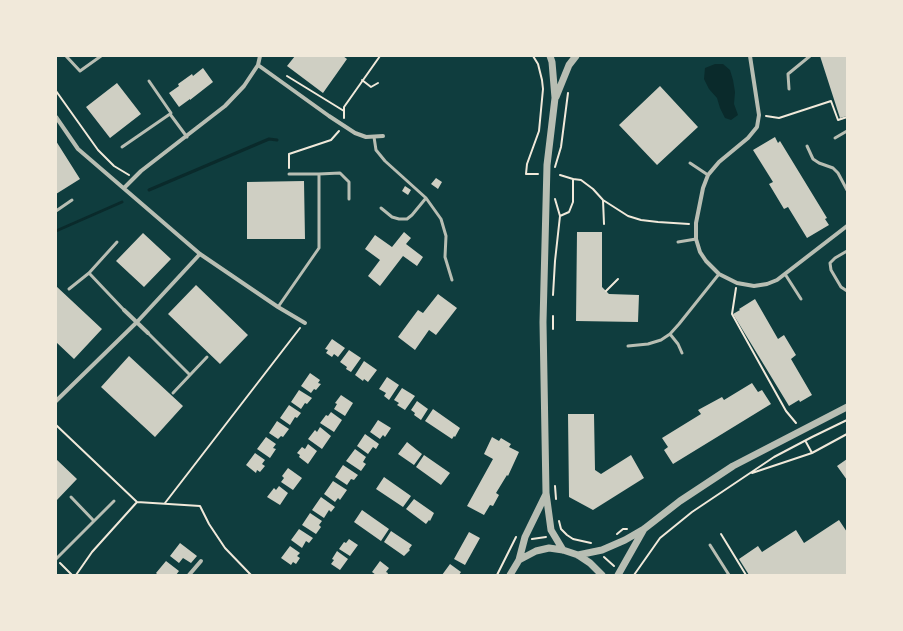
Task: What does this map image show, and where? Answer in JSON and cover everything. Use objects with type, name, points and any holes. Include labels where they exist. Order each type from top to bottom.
[{"type":"street","points":[[124,188],[141,171],[187,137],[225,106],[244,86],[258,66],[260,56]]},
{"type":"street","points":[[550,56],[552,62],[555,98],[547,165],[543,322],[546,494],[551,530],[563,550]]},
{"type":"street","points":[[555,98],[569,66],[576,56]]},
{"type":"street","points":[[750,56],[759,115],[757,127],[748,138],[719,162],[708,176],[703,188],[696,223],[696,239],[700,252],[706,261],[719,274],[737,283],[754,286],[761,285],[777,280],[847,226]]},
{"type":"street","points":[[258,66],[355,133],[366,137],[383,136]]},
{"type":"street","points":[[56,117],[78,149],[200,254],[278,307],[305,322]]},
{"type":"street","points":[[56,401],[137,322],[200,254]]},
{"type":"street","points":[[124,310],[148,333]]},
{"type":"street","points":[[578,555],[609,548],[644,529],[680,501],[733,466],[847,407]]},
{"type":"street","points":[[510,575],[519,560],[525,537],[546,494]]},
{"type":"street","points":[[620,573],[644,529]]},
{"type":"street","points":[[519,560],[536,551],[548,548],[563,550],[578,555],[590,563],[602,575]]},
{"type":"street","points":[[189,575],[201,561]]},
{"type":"lane","points":[[66,56],[80,71],[102,56]]},
{"type":"lane","points":[[789,89],[788,74],[810,56]]},
{"type":"lane","points":[[149,81],[187,137]]},
{"type":"lane","points":[[122,147],[170,114]]},
{"type":"lane","points":[[835,138],[847,131]]},
{"type":"lane","points":[[374,137],[376,150],[384,161],[426,198],[441,219],[446,236],[445,257],[452,280]]},
{"type":"lane","points":[[807,146],[813,159],[833,168],[838,173],[847,190]]},
{"type":"lane","points":[[690,163],[708,176]]},
{"type":"lane","points":[[288,174],[340,173],[349,182],[349,198]]},
{"type":"lane","points":[[278,307],[319,248],[319,174]]},
{"type":"lane","points":[[381,208],[392,217],[399,220],[406,219],[412,215],[426,198]]},
{"type":"lane","points":[[56,211],[72,200]]},
{"type":"lane","points":[[678,242],[696,239]]},
{"type":"lane","points":[[69,289],[89,273],[117,242]]},
{"type":"lane","points":[[847,251],[835,258],[830,263],[831,270],[841,287],[847,291]]},
{"type":"lane","points":[[89,273],[124,310]]},
{"type":"lane","points":[[628,346],[648,344],[660,340],[670,334],[719,274]]},
{"type":"lane","points":[[785,274],[801,299]]},
{"type":"lane","points":[[148,333],[190,375]]},
{"type":"lane","points":[[670,334],[678,344],[682,353]]},
{"type":"lane","points":[[173,393],[207,357]]},
{"type":"lane","points":[[71,497],[94,521]]},
{"type":"lane","points":[[56,560],[114,501]]},
{"type":"lane","points":[[710,545],[729,575]]},
{"type":"path","points":[[533,56],[538,64],[543,89],[539,131],[527,164],[526,174],[538,174]]},
{"type":"path","points":[[285,75],[344,111]]},
{"type":"path","points":[[362,80],[371,87],[378,83]]},
{"type":"path","points":[[56,91],[98,150],[114,166],[125,172],[133,179]]},
{"type":"path","points":[[554,169],[557,164],[561,146],[568,92]]},
{"type":"path","points":[[759,115],[779,118],[831,101],[838,120],[847,117]]},
{"type":"path","points":[[560,175],[581,180],[593,189],[603,200],[628,216],[641,220],[658,222],[696,223]]},
{"type":"path","points":[[560,216],[569,212],[573,202],[573,179]]},
{"type":"path","points":[[553,298],[560,216],[555,196]]},
{"type":"path","points":[[603,200],[604,224]]},
{"type":"path","points":[[606,291],[618,279]]},
{"type":"path","points":[[737,283],[732,314],[786,411],[796,423]]},
{"type":"path","points":[[552,313],[552,336]]},
{"type":"path","points":[[165,503],[305,322]]},
{"type":"path","points":[[634,575],[660,538],[692,512],[774,457],[847,420]]},
{"type":"path","points":[[56,425],[136,502],[200,506],[209,524],[225,548],[251,575]]},
{"type":"path","points":[[749,474],[812,453],[847,434]]},
{"type":"path","points":[[806,442],[812,453]]},
{"type":"path","points":[[555,480],[556,501]]},
{"type":"path","points":[[76,575],[92,552],[136,502]]},
{"type":"path","points":[[557,514],[561,529],[573,539],[594,544],[600,542],[603,556],[620,573]]},
{"type":"path","points":[[721,534],[746,575]]},
{"type":"path","points":[[56,560],[72,575]]},
{"type":"water","points":[[715,64],[723,64],[730,70],[733,80],[735,92],[734,104],[738,115],[731,120],[725,118],[717,98],[709,89],[704,79],[705,68]]},
{"type":"building","points":[[295,56],[343,56],[347,59],[323,93],[287,66]]},
{"type":"building","points":[[820,56],[847,56],[847,116],[840,118]]},
{"type":"building","points":[[203,68],[213,82],[179,107],[169,93],[179,86],[178,84],[192,74],[193,76]]},
{"type":"building","points":[[117,83],[141,114],[110,138],[86,107]]},
{"type":"building","points":[[660,86],[698,127],[657,165],[619,125]]},
{"type":"building","points":[[775,137],[778,143],[780,141],[827,218],[825,219],[829,225],[807,238],[788,207],[784,209],[769,184],[773,182],[753,150]]},
{"type":"building","points":[[56,141],[80,179],[56,194]]},
{"type":"building","points":[[436,178],[442,182],[438,189],[431,184]]},
{"type":"building","points":[[304,181],[305,239],[247,239],[247,182]]},
{"type":"building","points":[[405,186],[411,190],[408,195],[402,191]]},
{"type":"building","points":[[404,232],[411,238],[406,244],[423,257],[417,266],[403,256],[380,286],[368,276],[380,260],[365,249],[375,235],[392,247]]},
{"type":"building","points":[[577,232],[602,232],[602,287],[609,294],[639,295],[638,322],[576,321]]},
{"type":"building","points":[[143,233],[171,259],[144,287],[116,261]]},
{"type":"building","points":[[196,285],[248,335],[220,364],[168,314]]},
{"type":"building","points":[[56,286],[102,329],[74,359],[56,342]]},
{"type":"building","points":[[438,294],[457,308],[436,335],[429,330],[415,350],[398,337],[418,310],[423,313]]},
{"type":"building","points":[[755,299],[778,339],[784,335],[796,355],[791,359],[812,395],[800,402],[799,400],[789,406],[733,314]]},
{"type":"building","points":[[332,339],[345,348],[338,357],[334,354],[332,357],[326,353],[328,350],[325,349]]},
{"type":"building","points":[[349,350],[361,358],[351,372],[340,362]]},
{"type":"building","points":[[129,356],[183,406],[155,437],[101,387]]},
{"type":"building","points":[[364,361],[377,370],[368,382],[364,379],[363,381],[355,375]]},
{"type":"building","points":[[310,373],[320,380],[318,383],[321,384],[311,393],[301,386]]},
{"type":"building","points":[[387,377],[399,385],[389,400],[384,396],[386,393],[379,389]]},
{"type":"building","points":[[752,383],[758,392],[762,390],[771,404],[673,464],[664,450],[668,447],[662,438],[701,414],[698,410],[722,397],[724,400]]},
{"type":"building","points":[[402,388],[415,396],[405,410],[397,405],[399,403],[394,400]]},
{"type":"building","points":[[299,390],[312,398],[307,404],[305,403],[301,409],[291,402]]},
{"type":"building","points":[[341,395],[353,403],[345,416],[334,409],[337,404],[335,403]]},
{"type":"building","points":[[417,401],[428,409],[421,420],[414,415],[415,413],[411,410]]},
{"type":"building","points":[[289,405],[301,413],[297,418],[295,417],[290,425],[280,418]]},
{"type":"building","points":[[433,409],[460,428],[455,437],[454,436],[452,439],[425,421]]},
{"type":"building","points":[[331,412],[342,420],[334,432],[320,423],[326,415],[328,416]]},
{"type":"building","points":[[568,414],[594,414],[595,470],[601,474],[631,455],[644,478],[593,510],[569,497]]},
{"type":"building","points":[[378,420],[391,428],[385,437],[383,435],[380,439],[370,432]]},
{"type":"building","points":[[277,421],[289,429],[283,437],[281,436],[278,439],[269,433]]},
{"type":"building","points":[[320,427],[331,436],[322,449],[308,439],[315,430],[317,432]]},
{"type":"building","points":[[365,434],[379,444],[376,449],[373,447],[368,454],[357,446]]},
{"type":"building","points":[[266,437],[276,444],[273,448],[276,449],[270,458],[257,449]]},
{"type":"building","points":[[492,437],[499,441],[501,438],[511,444],[509,447],[519,452],[508,476],[507,475],[496,493],[499,495],[493,506],[490,505],[484,515],[467,506],[493,459],[484,454]]},
{"type":"building","points":[[407,442],[422,454],[414,465],[398,454]]},
{"type":"building","points":[[308,444],[317,451],[308,464],[299,457],[300,455],[297,453],[302,447],[305,449]]},
{"type":"building","points":[[355,449],[366,457],[363,462],[366,464],[361,471],[346,461]]},
{"type":"building","points":[[255,453],[265,460],[262,464],[265,466],[260,472],[257,470],[256,473],[246,465]]},
{"type":"building","points":[[424,455],[450,473],[441,485],[416,467]]},
{"type":"building","points":[[56,459],[77,479],[56,501]]},
{"type":"building","points":[[847,459],[847,480],[837,466]]},
{"type":"building","points":[[343,465],[358,475],[354,480],[351,479],[347,485],[335,477]]},
{"type":"building","points":[[288,468],[302,478],[293,490],[281,482],[284,478],[282,476]]},
{"type":"building","points":[[384,477],[411,496],[403,507],[376,489]]},
{"type":"building","points":[[333,481],[347,490],[340,500],[338,498],[335,502],[324,494]]},
{"type":"building","points":[[279,486],[288,493],[280,505],[267,497],[274,488],[276,490]]},
{"type":"building","points":[[321,497],[335,507],[331,512],[329,510],[324,518],[312,510]]},
{"type":"building","points":[[414,499],[434,513],[430,521],[429,520],[426,524],[406,509]]},
{"type":"building","points":[[362,510],[389,529],[381,541],[354,522]]},
{"type":"building","points":[[310,513],[322,521],[319,525],[321,527],[316,534],[302,525]]},
{"type":"building","points":[[839,520],[847,532],[847,575],[749,575],[739,559],[758,546],[762,552],[796,530],[804,543]]},
{"type":"building","points":[[299,529],[313,538],[309,543],[306,541],[302,548],[291,540]]},
{"type":"building","points":[[391,531],[412,545],[409,549],[410,550],[404,556],[384,542]]},
{"type":"building","points":[[469,532],[480,538],[465,565],[454,559]]},
{"type":"building","points":[[349,539],[358,545],[350,556],[339,549],[344,542],[346,543]]},
{"type":"building","points":[[180,543],[197,556],[191,563],[183,558],[179,563],[170,556]]},
{"type":"building","points":[[290,546],[300,553],[297,556],[300,558],[296,564],[293,562],[291,565],[281,558]]},
{"type":"building","points":[[337,551],[348,559],[340,570],[331,564]]},
{"type":"building","points":[[166,561],[179,571],[176,575],[158,575],[156,573]]},
{"type":"building","points":[[380,561],[389,568],[386,572],[388,573],[387,575],[376,575],[372,572]]},
{"type":"building","points":[[450,564],[461,572],[459,575],[442,575]]},
{"type":"waterway","points":[[149,190],[269,139],[277,140]]},
{"type":"waterway","points":[[56,231],[122,202]]}]
